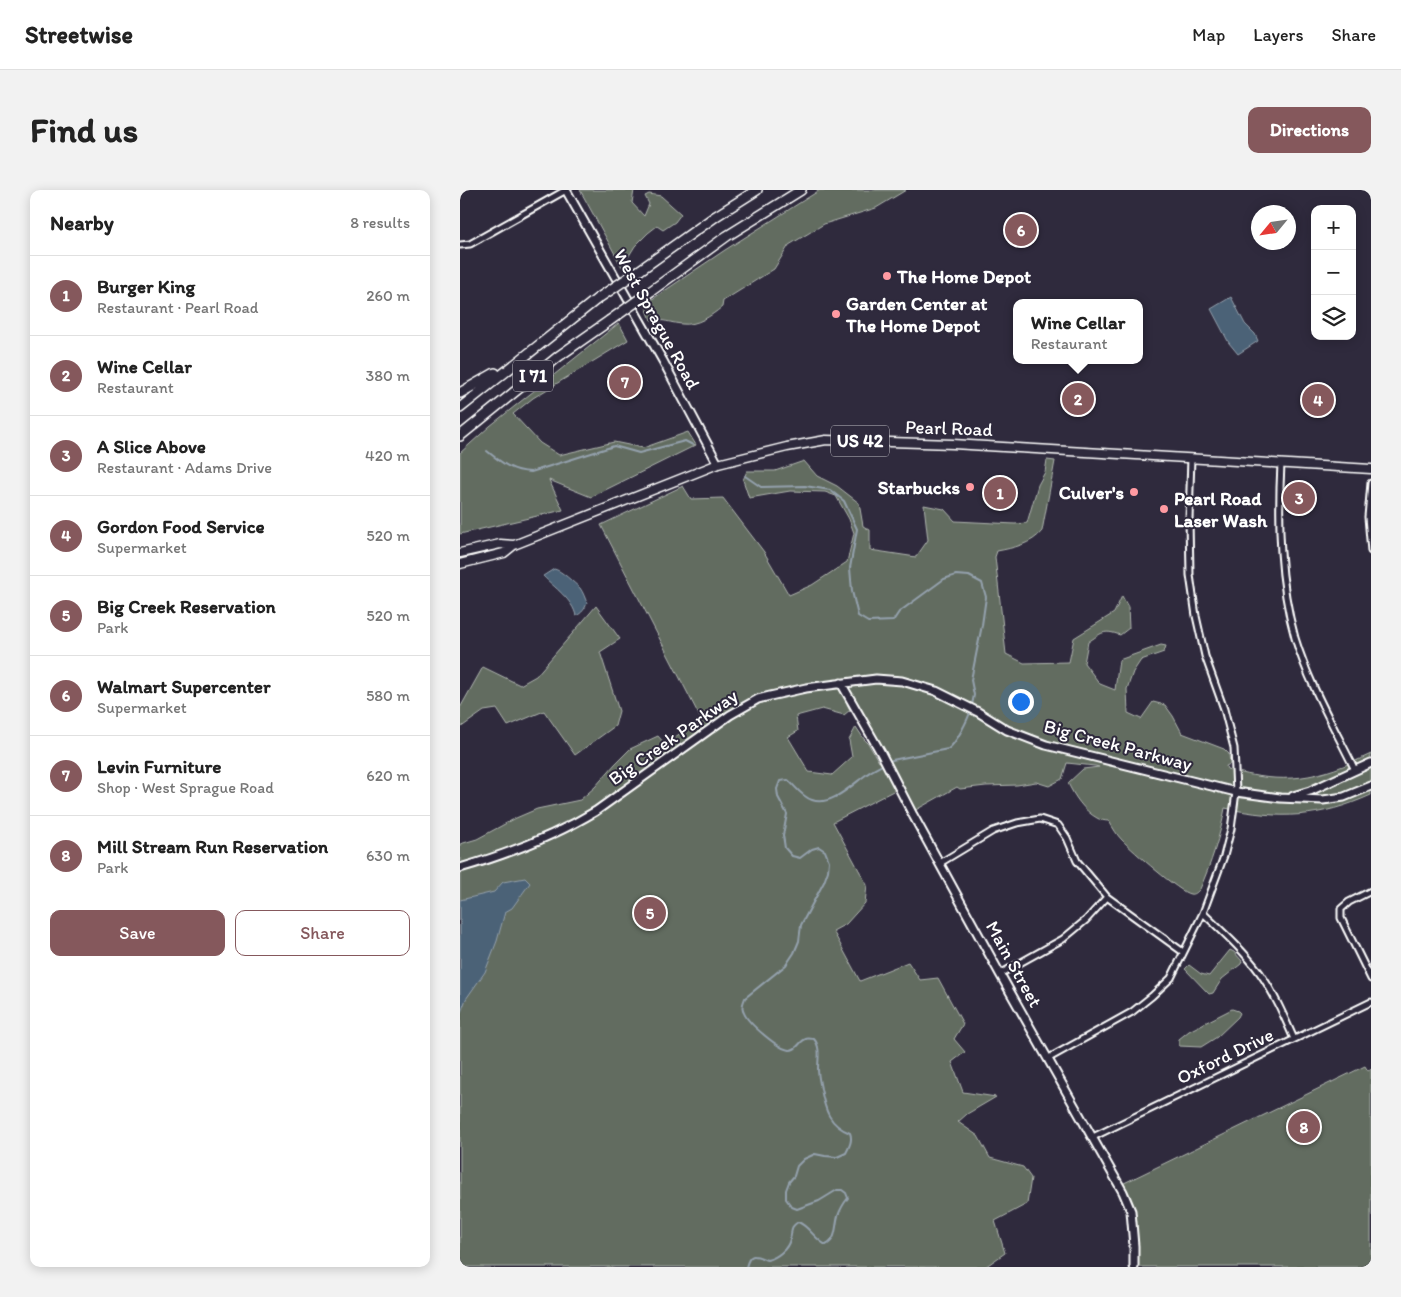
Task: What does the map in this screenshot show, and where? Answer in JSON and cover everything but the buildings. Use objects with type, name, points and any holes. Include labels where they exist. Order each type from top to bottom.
[{"type":"highway","name":"I 71","points":[[460,408],[597,299],[716,216],[757,190]]},
{"type":"highway","name":"I 71","points":[[460,436],[559,356],[727,236],[802,190]]},
{"type":"highway","points":[[460,393],[519,360]]},
{"type":"main road","name":"Pearl Road","points":[[460,564],[504,553],[514,545],[718,464],[787,446],[826,440],[952,444],[1371,469]]},
{"type":"main road","name":"Pearl Road","points":[[460,553],[500,544],[514,545]]},
{"type":"street","points":[[460,245],[470,244],[566,190]]},
{"type":"street","name":"West Sprague Road","points":[[566,190],[660,356],[718,464]]},
{"type":"street","points":[[1049,1058],[1132,1012],[1171,978],[1204,914],[1224,856],[1231,829],[1236,792],[1234,748],[1224,709],[1205,656],[1196,616],[1190,565],[1191,458]]},
{"type":"street","points":[[1281,463],[1279,502],[1282,565],[1295,638],[1319,698],[1355,770]]},
{"type":"street","points":[[1371,483],[1368,517],[1371,551]]},
{"type":"street","name":"Big Creek Parkway","points":[[460,868],[518,850],[596,812],[730,715],[758,699],[806,688],[876,679],[902,681],[936,691],[966,705],[1007,730],[1046,745],[1236,792],[1323,800],[1344,797],[1371,786]]},
{"type":"street","name":"Main Street","points":[[841,683],[881,753],[1000,974],[1123,1192],[1131,1210],[1134,1267]]},
{"type":"street","name":"Big Creek Parkway","points":[[1288,798],[1310,791],[1371,762]]},
{"type":"street","points":[[940,863],[993,831],[1016,823],[1040,819],[1058,825],[1067,838],[1077,861],[1107,897],[1183,952]]},
{"type":"street","points":[[1371,891],[1349,902],[1341,909],[1341,918],[1371,979]]},
{"type":"street","points":[[1000,974],[1063,938],[1086,920],[1107,897]]},
{"type":"street","points":[[1204,914],[1245,954],[1260,973],[1274,996],[1294,1039]]},
{"type":"street","name":"Oxford Drive","points":[[1093,1137],[1371,1002]]},
{"type":"green space","points":[[580,190],[634,190],[632,203],[644,216],[649,204],[645,196],[649,194],[661,196],[681,214],[675,222],[663,230],[657,226],[648,233],[635,246],[622,267]]},
{"type":"green space","points":[[820,190],[906,190],[876,208],[824,224],[789,245],[774,269],[723,301],[722,307],[704,320],[688,324],[678,324],[651,320],[645,304],[725,250]]},
{"type":"green space","points":[[619,323],[628,340],[533,398],[513,414],[540,443],[559,455],[614,442],[643,448],[688,432],[696,445],[591,497],[549,480],[563,510],[460,534],[460,453],[490,426]]},
{"type":"green space","points":[[1047,460],[1055,461],[1042,531],[1028,542],[997,551],[995,557],[1006,654],[1024,663],[1069,662],[1074,638],[1114,613],[1122,596],[1128,607],[1129,628],[1120,635],[1106,632],[1088,642],[1084,663],[1100,684],[1115,690],[1119,660],[1161,645],[1166,646],[1164,652],[1141,660],[1133,672],[1127,689],[1128,713],[1141,719],[1153,702],[1165,705],[1182,733],[1224,749],[1229,754],[1230,764],[1226,766],[1227,769],[1247,774],[1266,777],[1300,777],[1334,769],[1371,754],[1371,795],[1352,803],[1300,815],[1264,814],[1225,808],[1218,840],[1208,869],[1200,889],[1192,894],[1177,887],[1145,861],[1120,838],[1109,821],[1097,818],[1080,803],[1068,783],[1083,769],[1099,767],[1095,766],[1067,763],[1062,779],[1049,786],[1036,782],[960,789],[957,787],[912,812],[899,788],[833,822],[867,885],[865,903],[846,924],[833,931],[860,981],[908,962],[920,980],[938,978],[963,1024],[954,1039],[965,1052],[952,1062],[963,1092],[996,1097],[967,1114],[958,1122],[978,1136],[990,1158],[1023,1167],[1031,1178],[1027,1204],[995,1221],[1005,1253],[985,1267],[460,1267],[460,844],[477,839],[537,809],[580,800],[595,787],[630,749],[658,736],[665,744],[701,719],[601,525],[683,486],[691,499],[723,498],[764,552],[789,595],[812,585],[847,562],[854,533],[849,519],[836,496],[825,492],[790,491],[749,498],[743,480],[747,471],[775,471],[804,461],[817,476],[837,486],[859,503],[863,526],[870,530],[870,550],[916,557],[928,540],[924,505],[944,509],[955,521],[1027,523],[1038,485],[1045,472]],"holes":[[[851,702],[884,760],[879,762],[856,727],[849,740],[852,757],[832,775],[809,772],[788,737],[798,731],[796,716],[822,709],[844,715],[850,710],[847,704]]]},
{"type":"green space","points":[[596,606],[620,639],[600,652],[619,711],[615,726],[575,755],[544,711],[508,726],[497,709],[484,711],[460,728],[460,708],[483,667],[520,685],[536,676]]},
{"type":"green space","points":[[1230,950],[1242,961],[1241,964],[1222,979],[1213,993],[1209,994],[1185,969],[1189,965],[1201,974],[1209,976]]},
{"type":"green space","points":[[1232,1009],[1240,1013],[1238,1017],[1217,1037],[1201,1047],[1179,1046],[1179,1039],[1189,1031]]},
{"type":"green space","points":[[1365,1066],[1368,1071],[1371,1069],[1371,1267],[1134,1267],[1134,1211],[1120,1185]]},
{"type":"water","points":[[1231,297],[1245,324],[1255,334],[1258,341],[1238,354],[1229,343],[1211,309]]},
{"type":"water","points":[[554,569],[567,577],[583,593],[587,603],[580,614],[576,616],[567,599],[543,576]]},
{"type":"water","points":[[525,878],[530,883],[512,908],[505,912],[497,941],[485,972],[466,999],[460,1015],[460,900],[494,892],[503,882]]},
{"type":"waterway","points":[[487,451],[512,468],[531,472],[614,446],[639,453],[685,441],[693,445]]},
{"type":"waterway","points":[[745,476],[761,487],[805,486],[830,490],[844,501],[857,529],[850,568],[852,591],[858,616],[868,622],[893,621],[899,612],[944,579],[956,575],[969,576],[982,583],[986,597],[971,680],[974,695],[972,705]]},
{"type":"waterway","points":[[889,762],[948,749],[958,737],[971,710]]},
{"type":"waterway","points":[[746,1267],[749,1259],[754,1256],[767,1260],[782,1252],[789,1243],[792,1228],[798,1222],[826,1245],[830,1243],[834,1236],[839,1214],[848,1198],[842,1190],[837,1190],[819,1201],[797,1209],[792,1207],[786,1199],[786,1190],[789,1182],[794,1176],[797,1166],[804,1159],[815,1154],[837,1157],[846,1153],[851,1136],[850,1133],[837,1126],[826,1110],[818,1074],[818,1049],[814,1039],[804,1040],[793,1050],[785,1049],[757,1029],[743,1009],[745,998],[786,965],[794,953],[799,941],[801,925],[828,871],[829,861],[825,851],[819,847],[812,849],[800,858],[792,856],[785,848],[783,835],[787,814],[778,797],[777,789],[780,781],[788,780],[808,799],[827,800],[841,793],[884,764]]},
{"type":"place","name":"Walmart Supercenter","points":[[1021,230]]},
{"type":"place","name":"The Home Depot","points":[[887,276]]},
{"type":"place","name":"Garden Center at The Home Depot","points":[[836,314]]},
{"type":"place","name":"Levin Furniture","points":[[625,382]]},
{"type":"place","name":"Wine Cellar","points":[[1078,399]]},
{"type":"place","name":"Gordon Food Service","points":[[1318,400]]},
{"type":"place","name":"Starbucks","points":[[970,487]]},
{"type":"place","name":"Culver's","points":[[1134,492]]},
{"type":"place","name":"Burger King","points":[[1000,493]]},
{"type":"place","name":"A Slice Above","points":[[1299,498]]},
{"type":"place","name":"Pearl Road Laser Wash","points":[[1164,509]]},
{"type":"place","name":"Big Creek Reservation","points":[[650,913]]},
{"type":"place","name":"Mill Stream Run Reservation","points":[[1304,1127]]}]
